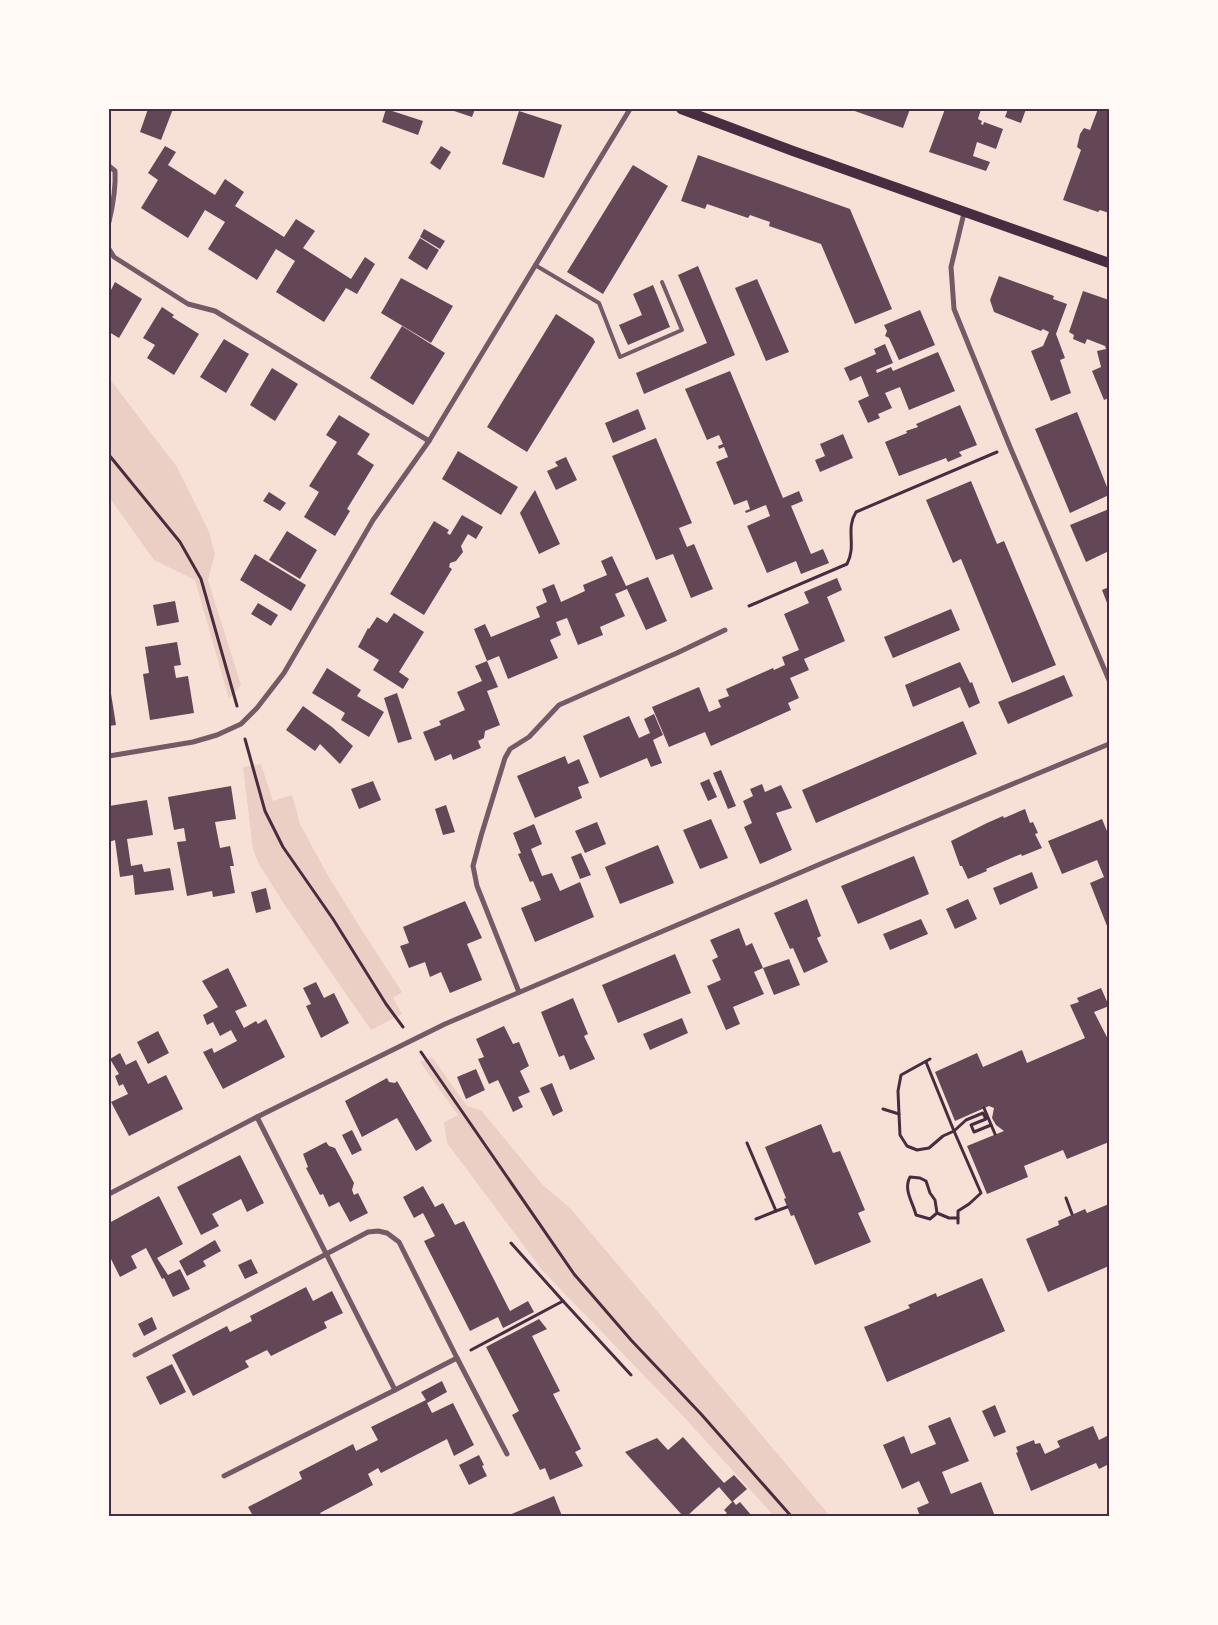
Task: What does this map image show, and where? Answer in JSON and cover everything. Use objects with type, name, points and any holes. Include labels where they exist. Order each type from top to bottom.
[{"type":"main road","points":[[681,109],[964,213],[1109,263]]},
{"type":"street","points":[[109,756],[194,742],[218,735],[242,724],[257,708],[284,673],[373,520],[429,441],[630,109]]},
{"type":"street","points":[[109,166],[115,171],[115,179],[114,199],[109,222]]},
{"type":"street","points":[[964,213],[951,267],[954,309],[1010,447],[1109,680]]},
{"type":"street","points":[[109,249],[114,257],[188,304],[215,311],[429,441]]},
{"type":"street","points":[[519,992],[477,886],[473,866],[505,758],[510,749],[529,737],[559,705],[678,653],[725,630]]},
{"type":"street","points":[[109,1194],[412,1039],[825,862],[1109,744]]},
{"type":"street","points":[[257,1117],[395,1390]]},
{"type":"street","points":[[135,1355],[325,1253],[368,1232],[378,1230],[394,1237],[399,1242],[456,1358],[507,1454]]},
{"type":"street","points":[[224,1476],[456,1358]]},
{"type":"lane","points":[[535,265],[599,303],[620,358],[682,330],[662,282]]},
{"type":"path","points":[[749,606],[847,564],[852,556],[850,528],[856,512],[1010,447]]},
{"type":"path","points":[[109,455],[180,542],[201,580],[265,811],[283,848],[333,919],[386,1004],[574,1274],[631,1340],[701,1414],[791,1516]]},
{"type":"path","points":[[930,1059],[901,1075],[898,1091],[900,1135],[907,1146],[917,1150],[929,1148],[943,1136],[954,1131],[966,1120],[983,1113],[986,1119],[971,1125],[974,1132],[991,1125]]},
{"type":"path","points":[[926,1062],[981,1193],[970,1204],[958,1211],[958,1223]]},
{"type":"path","points":[[883,1108],[899,1114]]},
{"type":"path","points":[[984,1108],[995,1134]]},
{"type":"path","points":[[747,1143],[776,1211]]},
{"type":"path","points":[[910,1177],[926,1181],[930,1193],[935,1200],[937,1213],[930,1219],[916,1215],[908,1193],[907,1182],[910,1177]]},
{"type":"path","points":[[1066,1198],[1072,1214]]},
{"type":"path","points":[[756,1220],[788,1207]]},
{"type":"path","points":[[937,1213],[950,1218],[958,1218]]},
{"type":"path","points":[[511,1243],[631,1375]]},
{"type":"path","points":[[456,1358],[563,1301]]},
{"type":"shaded area","points":[[109,378],[177,467],[209,532],[215,554],[208,580],[241,685],[229,699],[195,580],[154,560],[109,497]]},
{"type":"shaded area","points":[[261,764],[273,801],[292,795],[300,824],[327,874],[402,992],[393,998],[402,1014],[371,1030],[284,904],[259,864],[253,850],[243,767]]},
{"type":"shaded area","points":[[432,1057],[467,1106],[481,1110],[543,1185],[570,1208],[830,1516],[774,1516],[682,1415],[542,1270],[447,1143],[444,1122],[458,1115],[420,1062]]},
{"type":"building","points":[[148,109],[173,109],[161,140],[140,132]]},
{"type":"building","points":[[386,109],[423,121],[418,135],[382,122]]},
{"type":"building","points":[[448,109],[475,109],[472,117]]},
{"type":"building","points":[[849,109],[910,109],[903,128]]},
{"type":"building","points":[[945,109],[981,109],[978,119],[982,121],[981,124],[983,125],[984,122],[1003,129],[996,149],[977,142],[973,156],[990,162],[986,171],[929,152]]},
{"type":"building","points":[[1008,109],[1026,109],[1021,123],[1005,117]]},
{"type":"building","points":[[1098,109],[1109,109],[1109,213],[1100,210],[1098,212],[1063,200],[1081,150],[1077,147],[1080,134],[1084,128],[1090,130]]},
{"type":"building","points":[[519,111],[562,125],[544,178],[502,164]]},
{"type":"building","points":[[165,146],[176,152],[168,165],[215,195],[225,179],[244,192],[235,206],[284,237],[296,219],[315,231],[303,248],[351,279],[365,257],[375,264],[357,294],[346,288],[324,322],[276,292],[295,261],[276,249],[257,280],[208,249],[225,222],[205,210],[188,238],[141,208],[158,180],[148,173]]},
{"type":"building","points":[[441,146],[451,152],[440,170],[430,163]]},
{"type":"building","points":[[698,155],[850,209],[892,309],[855,324],[821,244],[769,226],[770,222],[750,215],[748,218],[707,204],[705,209],[681,201]]},
{"type":"building","points":[[633,165],[668,186],[603,294],[567,272]]},
{"type":"building","points":[[424,229],[445,241],[440,249],[420,237]]},
{"type":"building","points":[[420,238],[439,250],[427,270],[408,258]]},
{"type":"building","points":[[698,266],[735,355],[644,394],[636,373],[707,343],[678,275]]},
{"type":"building","points":[[999,276],[1054,296],[1053,299],[1067,304],[1056,334],[1065,358],[1060,360],[1071,393],[1051,401],[1031,351],[1043,346],[1049,332],[1043,329],[1041,331],[994,312],[990,300]]},
{"type":"building","points":[[401,278],[453,306],[431,343],[381,313]]},
{"type":"building","points":[[757,279],[789,352],[766,361],[735,288]]},
{"type":"building","points":[[115,282],[142,299],[119,338],[109,332],[109,294]]},
{"type":"building","points":[[653,285],[670,327],[628,345],[619,325],[642,315],[633,294]]},
{"type":"building","points":[[1083,291],[1109,300],[1109,398],[1104,400],[1092,371],[1101,367],[1097,351],[1106,349],[1105,346],[1087,339],[1085,344],[1073,339],[1074,335],[1069,332]]},
{"type":"building","points":[[162,307],[174,315],[172,317],[199,334],[174,375],[147,358],[155,345],[143,338]]},
{"type":"building","points":[[920,310],[935,345],[899,360],[889,338],[885,336],[887,331],[884,325]]},
{"type":"building","points":[[556,314],[593,338],[595,342],[527,452],[487,427]]},
{"type":"building","points":[[402,326],[445,353],[413,405],[370,378]]},
{"type":"building","points":[[224,339],[249,354],[226,393],[200,377]]},
{"type":"building","points":[[885,344],[893,363],[876,370],[877,373],[891,367],[893,371],[938,352],[955,391],[909,410],[900,387],[885,393],[892,408],[878,414],[880,418],[868,423],[858,401],[869,396],[861,376],[850,381],[844,368],[876,354],[874,349]]},
{"type":"building","points":[[272,368],[298,384],[275,421],[250,405]]},
{"type":"building","points":[[730,371],[783,498],[799,491],[803,501],[791,506],[811,554],[823,549],[829,563],[801,574],[796,561],[767,573],[747,526],[770,516],[766,505],[746,513],[745,511],[750,509],[747,500],[734,505],[716,462],[728,457],[724,447],[719,449],[718,446],[723,444],[719,435],[707,440],[685,389]]},
{"type":"building","points":[[960,405],[977,445],[959,452],[962,456],[948,462],[946,458],[899,476],[885,442],[918,427],[916,424]]},
{"type":"building","points":[[638,409],[646,429],[613,443],[605,423]]},
{"type":"building","points":[[1077,412],[1109,495],[1070,513],[1035,429]]},
{"type":"building","points":[[339,415],[370,434],[357,454],[374,465],[347,509],[350,511],[335,536],[304,517],[319,492],[309,486],[337,442],[326,435]]},
{"type":"building","points":[[843,434],[853,458],[820,472],[815,460],[825,456],[820,444]]},
{"type":"building","points":[[656,438],[692,523],[679,528],[687,547],[694,544],[713,589],[691,598],[673,554],[656,560],[612,456]]},
{"type":"building","points":[[458,451],[518,487],[501,515],[442,479]]},
{"type":"building","points":[[566,457],[577,480],[556,490],[547,471],[558,466],[555,462]]},
{"type":"building","points":[[971,481],[997,544],[1004,541],[1056,665],[1012,683],[961,559],[953,563],[926,500]]},
{"type":"building","points":[[535,490],[560,544],[539,554],[520,513]]},
{"type":"building","points":[[269,492],[286,503],[280,511],[263,501]]},
{"type":"building","points":[[1109,509],[1109,551],[1086,562],[1070,525]]},
{"type":"building","points":[[462,515],[483,527],[476,539],[468,534],[461,546],[463,552],[456,561],[450,563],[449,567],[452,569],[424,615],[390,594],[434,521],[449,530],[447,533],[450,535]]},
{"type":"building","points":[[287,531],[317,550],[300,579],[269,560]]},
{"type":"building","points":[[255,554],[306,585],[291,611],[240,580]]},
{"type":"building","points":[[612,556],[626,586],[648,577],[667,621],[646,630],[627,589],[615,594],[625,616],[600,627],[603,635],[578,645],[567,618],[556,622],[561,635],[550,640],[558,658],[508,679],[499,656],[487,661],[474,629],[485,624],[491,637],[540,617],[536,607],[547,602],[542,589],[554,584],[561,602],[585,591],[583,585],[607,575],[601,561]]},
{"type":"building","points":[[837,578],[842,590],[827,597],[845,641],[804,659],[809,670],[790,678],[799,698],[788,703],[791,710],[711,746],[705,732],[669,747],[652,707],[699,687],[709,712],[721,707],[718,700],[729,696],[726,689],[773,668],[774,670],[785,665],[782,657],[799,650],[784,614],[809,603],[804,592]]},
{"type":"building","points":[[1109,587],[1109,608],[1102,590]]},
{"type":"building","points":[[175,601],[179,622],[157,626],[153,605]]},
{"type":"building","points":[[258,603],[278,615],[271,626],[251,614]]},
{"type":"building","points":[[951,609],[960,630],[893,658],[884,637]]},
{"type":"building","points":[[394,613],[424,632],[399,672],[409,679],[403,689],[373,670],[379,660],[358,647],[368,628],[377,617],[387,623]]},
{"type":"building","points":[[177,642],[181,665],[174,666],[176,678],[188,676],[194,713],[150,720],[143,674],[149,673],[145,647]]},
{"type":"building","points":[[487,661],[498,687],[487,691],[500,725],[485,731],[484,738],[478,741],[481,748],[453,760],[451,754],[435,761],[423,732],[441,725],[439,721],[465,710],[457,692],[482,681],[475,666]]},
{"type":"building","points":[[960,662],[970,683],[972,682],[980,703],[969,708],[960,687],[913,707],[905,685]]},
{"type":"building","points":[[327,668],[361,690],[357,696],[384,712],[369,737],[341,720],[345,713],[312,693]]},
{"type":"building","points":[[1064,675],[1073,696],[1008,724],[998,702]]},
{"type":"building","points":[[109,681],[116,725],[109,726]]},
{"type":"building","points":[[397,693],[412,739],[398,743],[384,698]]},
{"type":"building","points":[[303,706],[332,727],[353,746],[340,764],[320,744],[315,751],[286,730]]},
{"type":"building","points":[[654,714],[663,735],[653,740],[662,763],[651,767],[647,758],[600,778],[583,736],[629,716],[639,738],[650,733],[644,719]]},
{"type":"building","points":[[963,721],[977,754],[816,823],[802,790]]},
{"type":"building","points":[[565,756],[568,764],[579,759],[589,783],[578,787],[582,798],[535,818],[517,776]]},
{"type":"building","points":[[721,770],[736,806],[728,809],[713,773]]},
{"type":"building","points":[[709,779],[717,797],[708,801],[700,783]]},
{"type":"building","points":[[373,781],[381,800],[359,809],[351,789]]},
{"type":"building","points":[[762,784],[765,792],[781,785],[792,808],[776,813],[792,850],[760,864],[744,827],[752,823],[743,801],[753,796],[750,789]]},
{"type":"building","points":[[231,786],[236,819],[215,822],[220,848],[230,846],[234,866],[230,866],[235,893],[213,897],[212,891],[187,896],[177,842],[186,841],[184,828],[174,830],[168,797]]},
{"type":"building","points":[[147,800],[153,835],[127,839],[131,866],[142,864],[144,872],[170,868],[174,890],[135,895],[133,875],[120,877],[115,840],[109,842],[109,806]]},
{"type":"building","points":[[446,805],[455,832],[443,835],[435,809]]},
{"type":"building","points":[[1025,809],[1030,823],[1033,822],[1038,833],[1035,834],[1042,848],[1022,856],[1021,854],[968,879],[962,866],[960,866],[951,841],[1003,816],[1004,818]]},
{"type":"building","points":[[711,819],[728,858],[700,869],[683,830]]},
{"type":"building","points":[[1102,819],[1109,836],[1109,931],[1090,883],[1104,877],[1097,860],[1062,874],[1048,841]]},
{"type":"building","points":[[597,822],[606,844],[585,853],[575,831]]},
{"type":"building","points":[[534,824],[542,844],[531,849],[542,876],[552,873],[560,891],[580,882],[594,917],[535,942],[521,908],[541,900],[533,881],[530,882],[518,854],[521,853],[513,833]]},
{"type":"building","points":[[658,845],[674,883],[620,904],[605,867]]},
{"type":"building","points":[[581,853],[591,875],[580,879],[571,857]]},
{"type":"building","points":[[914,856],[929,894],[858,924],[841,886]]},
{"type":"building","points":[[1032,872],[1038,888],[1000,905],[993,888]]},
{"type":"building","points":[[266,888],[271,909],[256,913],[251,892]]},
{"type":"building","points":[[807,899],[821,936],[817,938],[828,962],[804,973],[793,948],[790,949],[774,913]]},
{"type":"building","points":[[968,899],[977,919],[955,929],[946,909]]},
{"type":"building","points":[[465,901],[482,938],[467,944],[482,980],[450,993],[441,972],[430,977],[425,962],[409,968],[400,946],[409,943],[403,927]]},
{"type":"building","points":[[921,919],[928,934],[890,950],[883,934]]},
{"type":"building","points":[[739,928],[746,946],[752,943],[763,968],[754,972],[764,994],[733,1007],[740,1024],[726,1030],[707,986],[721,980],[712,960],[718,957],[710,940]]},
{"type":"building","points":[[675,954],[691,993],[618,1023],[602,985]]},
{"type":"building","points":[[789,959],[800,985],[774,995],[763,968]]},
{"type":"building","points":[[228,968],[247,1006],[235,1011],[244,1028],[256,1021],[258,1024],[266,1019],[285,1057],[223,1089],[203,1052],[212,1048],[214,1053],[237,1041],[231,1030],[220,1036],[213,1022],[207,1025],[203,1015],[218,1007],[202,981]]},
{"type":"building","points":[[316,982],[324,998],[334,993],[349,1023],[321,1038],[306,1006],[311,1004],[303,988]]},
{"type":"building","points":[[1101,988],[1109,1006],[1094,1012],[1109,1041],[1109,1142],[1067,1159],[1063,1150],[1024,1166],[1028,1177],[987,1194],[967,1146],[1004,1131],[996,1125],[992,1118],[994,1108],[989,1106],[955,1121],[935,1072],[977,1053],[983,1067],[1022,1050],[1027,1063],[1085,1038],[1070,1005],[1079,1002],[1077,998]]},
{"type":"building","points":[[573,998],[588,1034],[584,1036],[595,1059],[570,1070],[564,1055],[559,1057],[541,1012]]},
{"type":"building","points":[[682,1018],[688,1033],[650,1050],[643,1034]]},
{"type":"building","points":[[504,1026],[513,1044],[519,1042],[529,1066],[520,1071],[530,1092],[518,1097],[523,1107],[513,1112],[498,1080],[489,1084],[478,1059],[484,1057],[476,1039]]},
{"type":"building","points":[[158,1031],[169,1053],[148,1064],[137,1042]]},
{"type":"building","points":[[120,1053],[126,1065],[136,1060],[148,1084],[166,1075],[183,1109],[129,1136],[111,1102],[128,1094],[123,1084],[119,1086],[115,1076],[119,1074],[110,1059]]},
{"type":"building","points":[[476,1069],[485,1090],[466,1099],[457,1077]]},
{"type":"building","points":[[387,1078],[389,1082],[395,1083],[397,1081],[432,1141],[416,1151],[397,1118],[362,1137],[345,1101]]},
{"type":"building","points":[[552,1083],[563,1111],[553,1116],[540,1088]]},
{"type":"building","points":[[821,1124],[833,1153],[840,1151],[865,1210],[858,1213],[871,1242],[815,1265],[794,1215],[791,1216],[784,1199],[786,1198],[765,1147]]},
{"type":"building","points":[[352,1130],[362,1150],[352,1155],[342,1135]]},
{"type":"building","points":[[326,1142],[329,1146],[335,1148],[354,1183],[352,1190],[354,1195],[358,1193],[368,1213],[350,1222],[339,1202],[329,1207],[323,1194],[320,1195],[306,1168],[308,1167],[303,1154]]},
{"type":"building","points":[[240,1155],[264,1203],[247,1212],[241,1199],[212,1214],[219,1226],[201,1235],[177,1187]]},
{"type":"building","points":[[423,1186],[435,1207],[443,1203],[455,1225],[464,1221],[510,1311],[528,1301],[534,1312],[503,1328],[498,1317],[470,1331],[424,1241],[435,1236],[423,1213],[414,1218],[403,1197]]},
{"type":"building","points":[[159,1196],[183,1244],[157,1258],[168,1275],[180,1269],[190,1289],[173,1297],[146,1248],[131,1256],[137,1268],[120,1277],[109,1255],[109,1223]]},
{"type":"building","points":[[1109,1204],[1109,1266],[1048,1292],[1026,1239],[1059,1225],[1058,1221],[1085,1209],[1087,1213]]},
{"type":"building","points":[[215,1240],[221,1251],[203,1261],[206,1266],[187,1276],[179,1261]]},
{"type":"building","points":[[251,1259],[258,1273],[245,1279],[238,1265]]},
{"type":"building","points":[[982,1278],[1005,1331],[887,1382],[864,1327],[910,1308],[908,1305],[936,1293],[937,1297]]},
{"type":"building","points":[[306,1287],[313,1301],[332,1291],[343,1313],[324,1322],[327,1328],[271,1356],[267,1350],[245,1361],[249,1367],[193,1396],[172,1355],[227,1326],[230,1332],[252,1321],[250,1316]]},
{"type":"building","points":[[152,1317],[157,1329],[144,1336],[138,1324]]},
{"type":"building","points":[[539,1319],[547,1329],[532,1336],[560,1391],[553,1394],[581,1449],[575,1452],[583,1466],[550,1480],[545,1468],[540,1470],[512,1415],[519,1411],[486,1347]]},
{"type":"building","points":[[172,1364],[186,1392],[160,1405],[146,1377]]},
{"type":"building","points":[[442,1381],[447,1392],[427,1403],[432,1413],[453,1403],[474,1445],[454,1456],[447,1439],[381,1473],[378,1468],[368,1474],[373,1485],[320,1513],[322,1516],[253,1516],[248,1507],[302,1479],[299,1472],[353,1444],[356,1451],[378,1440],[371,1427],[426,1400],[421,1392]]},
{"type":"building","points":[[995,1405],[1006,1432],[994,1437],[982,1411]]},
{"type":"building","points":[[950,1417],[969,1461],[942,1472],[951,1494],[981,1482],[995,1516],[920,1516],[917,1508],[929,1503],[919,1481],[902,1489],[883,1445],[904,1436],[911,1454],[936,1444],[928,1426]]},
{"type":"building","points":[[1093,1426],[1099,1440],[1109,1435],[1109,1464],[1099,1469],[1096,1463],[1031,1491],[1016,1453],[1018,1452],[1016,1447],[1034,1440],[1035,1444],[1040,1443],[1045,1454],[1060,1447],[1057,1441]]},
{"type":"building","points":[[683,1437],[724,1483],[734,1475],[747,1489],[732,1502],[719,1487],[687,1516],[683,1516],[625,1452],[657,1438],[668,1450]]},
{"type":"building","points":[[479,1455],[487,1476],[469,1485],[459,1465]]},
{"type":"building","points":[[554,1496],[562,1516],[507,1516]]},
{"type":"building","points":[[733,1501],[736,1505],[740,1502],[752,1516],[723,1516],[727,1513],[724,1510]]}]
